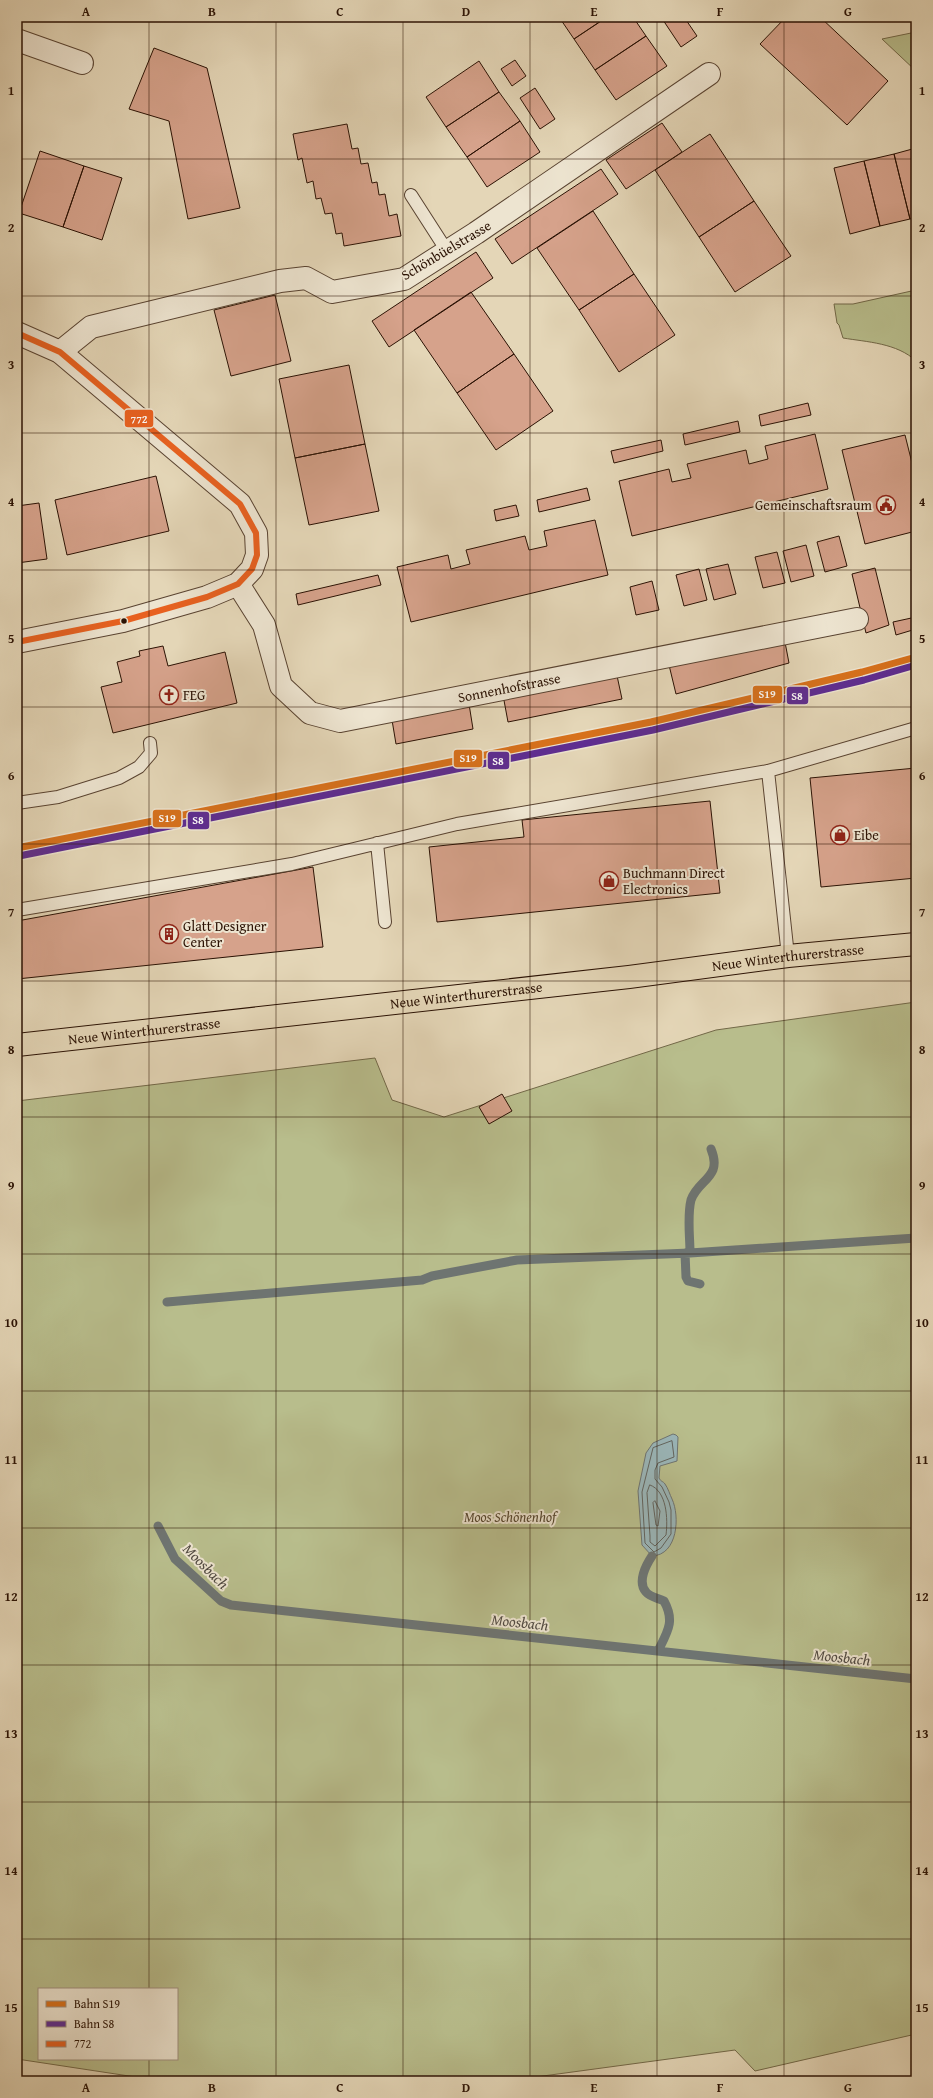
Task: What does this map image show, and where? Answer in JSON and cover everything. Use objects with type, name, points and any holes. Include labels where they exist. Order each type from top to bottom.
[{"type":"main road","name":"Neue Winterthurerstrasse","points":[[17,1045],[613,979],[788,956],[916,944]]},
{"type":"street","points":[[17,40],[82,64]]},
{"type":"street","name":"Schönbüelstrasse","points":[[60,352],[91,328],[280,281],[306,278],[332,292],[404,279],[709,74]]},
{"type":"street","points":[[17,333],[60,352],[240,504],[256,533],[257,555],[252,569],[238,584],[207,597],[123,621],[17,642]]},
{"type":"street","name":"Sonnenhofstrasse","points":[[238,584],[264,625],[281,686],[310,713],[340,721],[857,619]]},
{"type":"lane","points":[[411,195],[447,251]]},
{"type":"lane","points":[[17,910],[292,864],[457,824],[768,771],[916,728]]},
{"type":"lane","points":[[17,803],[58,797],[119,778],[139,767],[151,753],[150,743]]},
{"type":"lane","points":[[768,771],[788,956]]},
{"type":"lane","points":[[377,843],[385,922]]},
{"type":"green space","points":[[916,32],[916,71],[882,39]]},
{"type":"green space","points":[[916,290],[916,361],[900,350],[891,347],[872,342],[843,338],[837,323],[834,304],[853,304]]},
{"type":"green space","name":"Moos Schönenhof","points":[[916,1002],[916,2034],[755,2071],[735,2050],[506,2081],[162,2081],[17,2059],[17,1101],[375,1058],[392,1100],[444,1117],[716,1030]]},
{"type":"water","points":[[673,1434],[678,1437],[677,1461],[660,1466],[659,1478],[666,1486],[675,1506],[675,1534],[667,1549],[661,1554],[652,1556],[642,1545],[638,1491],[646,1453],[653,1443]]},
{"type":"building","points":[[559,17],[607,17],[574,39]]},
{"type":"building","points":[[607,17],[633,17],[646,36],[595,70],[574,39]]},
{"type":"building","points":[[661,17],[684,17],[697,36],[681,47]]},
{"type":"building","points":[[786,17],[820,17],[888,81],[847,125],[760,44]]},
{"type":"building","points":[[646,36],[667,66],[616,100],[595,70]]},
{"type":"building","points":[[154,48],[207,68],[240,208],[188,219],[169,121],[129,109]]},
{"type":"building","points":[[515,60],[526,76],[512,86],[501,69]]},
{"type":"building","points":[[479,61],[499,92],[446,127],[426,97]]},
{"type":"building","points":[[535,88],[555,119],[540,129],[520,98]]},
{"type":"building","points":[[499,92],[520,121],[467,157],[446,127]]},
{"type":"building","points":[[520,121],[540,152],[487,187],[467,157]]},
{"type":"building","points":[[662,123],[682,152],[626,189],[606,160]]},
{"type":"building","points":[[347,124],[352,149],[358,148],[361,164],[368,163],[372,183],[377,182],[379,195],[385,194],[389,216],[397,214],[401,236],[344,246],[342,233],[336,234],[332,213],[325,214],[321,198],[316,199],[313,181],[307,183],[302,158],[298,160],[293,134]]},
{"type":"building","points":[[710,134],[754,201],[699,237],[655,170]]},
{"type":"building","points":[[916,148],[916,218],[910,219],[894,154]]},
{"type":"building","points":[[40,151],[84,166],[63,227],[19,213]]},
{"type":"building","points":[[894,154],[910,219],[880,226],[864,161]]},
{"type":"building","points":[[864,161],[880,226],[850,234],[834,168]]},
{"type":"building","points":[[84,166],[122,178],[102,240],[63,227]]},
{"type":"building","points":[[601,169],[618,194],[512,264],[495,239]]},
{"type":"building","points":[[754,201],[791,256],[735,292],[699,237]]},
{"type":"building","points":[[593,211],[634,274],[579,310],[537,248]]},
{"type":"building","points":[[476,252],[493,278],[389,347],[372,321]]},
{"type":"building","points":[[634,274],[675,335],[619,372],[579,310]]},
{"type":"building","points":[[471,292],[514,354],[457,393],[414,330]]},
{"type":"building","points":[[275,295],[291,361],[231,376],[214,310]]},
{"type":"building","points":[[514,354],[553,411],[496,450],[457,393]]},
{"type":"building","points":[[349,365],[365,444],[295,458],[279,379]]},
{"type":"building","points":[[808,403],[811,415],[761,426],[759,415]]},
{"type":"building","points":[[738,421],[740,432],[685,445],[683,434]]},
{"type":"building","points":[[815,434],[828,489],[632,536],[619,481],[669,469],[672,482],[691,478],[687,464],[746,450],[749,464],[768,459],[765,446]]},
{"type":"building","name":"Gemeinschaftsraum","points":[[905,435],[916,479],[916,531],[865,544],[842,450]]},
{"type":"building","points":[[661,440],[663,451],[614,463],[611,451]]},
{"type":"building","points":[[365,444],[379,511],[309,525],[295,458]]},
{"type":"building","points":[[156,476],[169,531],[67,555],[55,500]]},
{"type":"building","points":[[587,488],[590,500],[539,512],[537,500]]},
{"type":"building","points":[[39,503],[47,559],[17,563],[17,506]]},
{"type":"building","points":[[516,505],[519,516],[496,521],[494,510]]},
{"type":"building","points":[[595,520],[608,575],[411,622],[397,567],[448,555],[451,569],[470,564],[466,550],[525,536],[529,550],[547,546],[544,531]]},
{"type":"building","points":[[839,536],[847,566],[825,572],[817,542]]},
{"type":"building","points":[[806,545],[814,576],[791,582],[783,551]]},
{"type":"building","points":[[777,552],[785,583],[763,588],[755,557]]},
{"type":"building","points":[[728,564],[736,594],[714,600],[706,569]]},
{"type":"building","points":[[875,568],[889,625],[866,633],[852,574]]},
{"type":"building","points":[[699,569],[707,600],[684,606],[676,575]]},
{"type":"building","points":[[378,575],[381,585],[298,605],[296,594]]},
{"type":"building","points":[[652,581],[659,610],[636,615],[630,587]]},
{"type":"building","points":[[916,617],[916,629],[896,635],[893,622]]},
{"type":"building","points":[[784,637],[789,663],[676,694],[669,665]]},
{"type":"building","name":"FEG","points":[[163,646],[168,666],[225,652],[237,703],[113,733],[101,687],[122,682],[117,662],[140,656],[139,651]]},
{"type":"building","points":[[616,671],[622,699],[508,722],[503,695]]},
{"type":"building","points":[[469,704],[473,729],[396,744],[392,720]]},
{"type":"building","points":[[916,768],[916,878],[821,887],[810,778]]},
{"type":"building","points":[[710,801],[720,893],[437,922],[429,847],[524,837],[522,820]]},
{"type":"building","name":"Glatt Designer Center","points":[[313,867],[323,947],[17,979],[17,921]]},
{"type":"building","points":[[502,1094],[512,1111],[489,1124],[479,1107]]},
{"type":"waterway","points":[[690,1253],[689,1220],[691,1200],[694,1193],[712,1172],[714,1159],[711,1149]]},
{"type":"waterway","points":[[167,1302],[422,1280],[432,1276],[517,1260],[690,1253],[916,1238]]},
{"type":"waterway","points":[[685,1253],[686,1277],[688,1281],[700,1284]]},
{"type":"waterway","name":"Moosbach","points":[[158,1526],[175,1559],[221,1601],[231,1605],[916,1679]]},
{"type":"waterway","points":[[652,1556],[643,1574],[643,1588],[650,1595],[664,1601],[670,1620],[667,1632],[658,1651]]},
{"type":"rail line","name":"S19","points":[[17,848],[651,722],[862,672],[916,657]]},
{"type":"rail line","name":"S8","points":[[19,856],[653,730],[864,680],[916,665]]},
{"type":"transit line","name":"772","points":[[17,333],[60,352],[240,504],[256,533],[257,555],[252,569],[238,584],[207,597],[123,621],[17,642]]},
{"type":"place","name":"Gemeinschaftsraum","points":[[886,505]]},
{"type":"place","name":"FEG","points":[[169,695]]},
{"type":"place","name":"Eibe","points":[[840,835]]},
{"type":"place","name":"Buchmann Direct Electronics","points":[[609,881]]},
{"type":"place","name":"Glatt Designer Center","points":[[169,934]]}]
